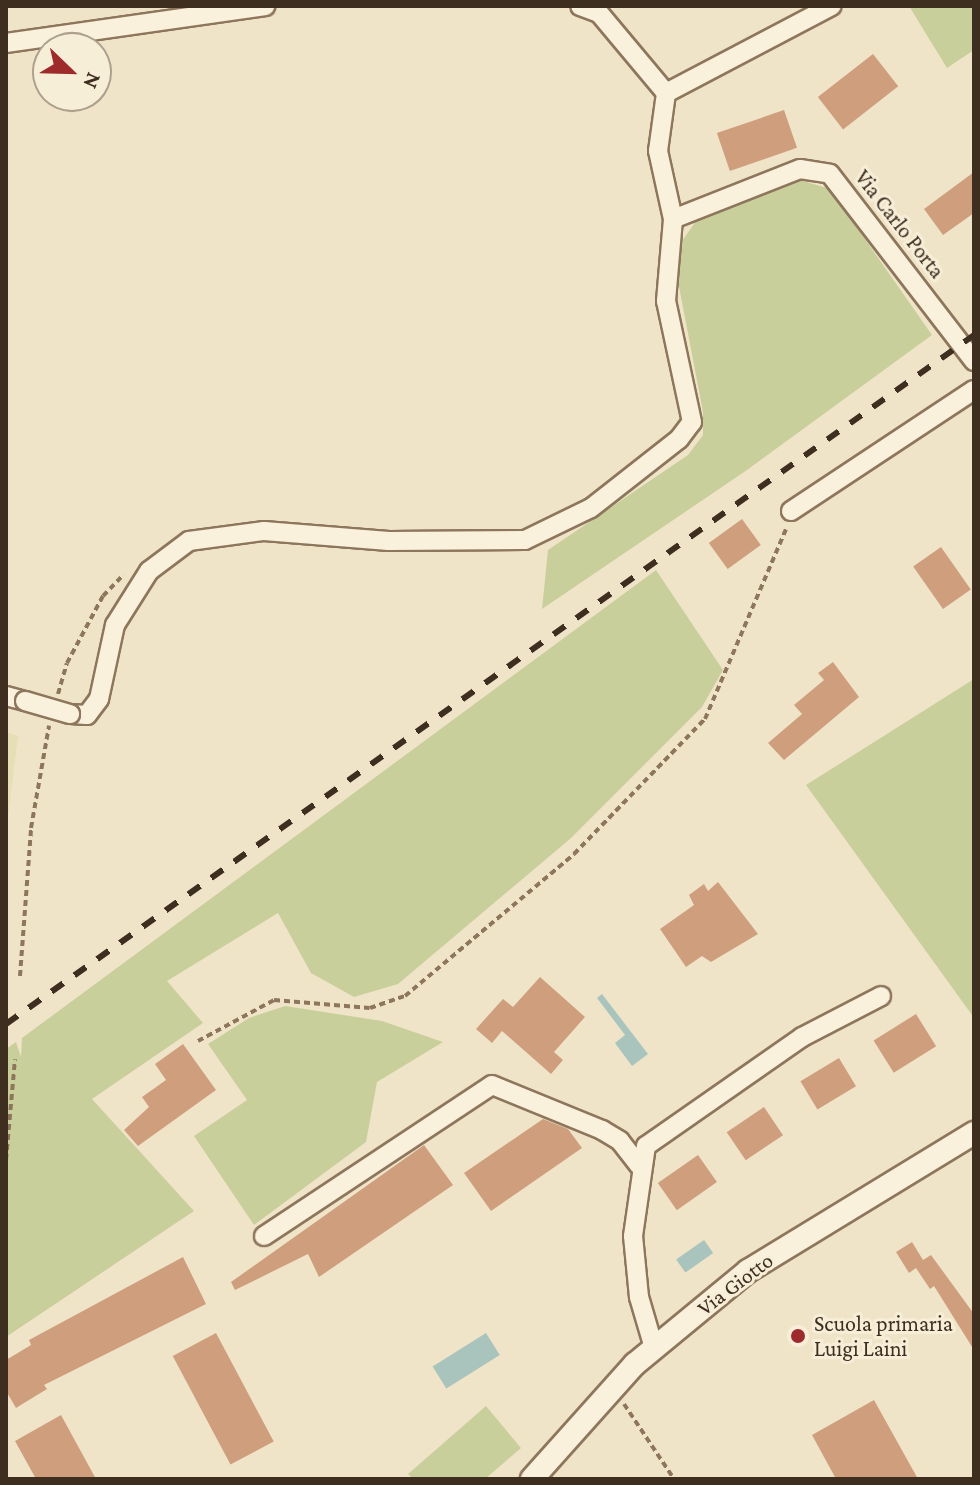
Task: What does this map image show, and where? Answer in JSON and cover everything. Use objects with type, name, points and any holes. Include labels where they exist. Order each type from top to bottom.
[{"type":"street","points":[[6,43],[265,6]]},
{"type":"street","points":[[6,696],[59,712],[87,715],[99,699],[115,625],[149,571],[189,541],[264,531],[389,541],[525,540],[591,508],[679,439],[692,422],[666,301],[673,219],[658,151],[666,93],[599,13],[580,6]]},
{"type":"street","points":[[666,93],[832,6]]},
{"type":"street","name":"Via Carlo Porta","points":[[673,219],[800,169],[830,174],[974,361]]},
{"type":"street","points":[[791,511],[974,390]]},
{"type":"street","points":[[654,1348],[639,1297],[633,1236],[639,1165],[646,1146],[737,1078],[881,996]]},
{"type":"street","points":[[264,1236],[492,1085],[602,1130],[620,1141],[639,1165]]},
{"type":"street","name":"Via Giotto","points":[[532,1479],[654,1348],[748,1271],[974,1133]]},
{"type":"path","points":[[198,1041],[274,1000],[370,1008],[405,996],[574,854],[705,719],[776,560],[791,511]]},
{"type":"path","points":[[20,976],[33,814],[59,712],[67,663],[103,596],[130,567]]},
{"type":"path","points":[[6,1160],[15,1059]]},
{"type":"path","points":[[612,1390],[674,1479]]},
{"type":"shaded area","points":[[6,732],[18,736],[6,834]]},
{"type":"green space","points":[[909,6],[974,6],[974,50],[947,68]]},
{"type":"green space","points":[[797,179],[830,189],[932,335],[747,470],[542,609],[548,550],[688,455],[703,435],[703,412],[676,271],[682,241],[696,221]]},
{"type":"green space","points":[[656,570],[723,670],[702,707],[570,839],[398,984],[354,997],[311,973],[278,913],[167,981],[203,1023],[92,1099],[194,1211],[6,1337],[6,1049],[16,1042],[21,1057],[22,1038]]},
{"type":"green space","points":[[974,679],[974,1013],[972,1015],[806,785]]},
{"type":"green space","points":[[285,1006],[382,1021],[443,1042],[377,1082],[366,1142],[254,1225],[194,1136],[247,1100],[208,1044],[249,1018]]},
{"type":"green space","points":[[486,1406],[521,1448],[485,1479],[413,1479],[408,1474]]},
{"type":"water","points":[[602,994],[648,1054],[632,1066],[615,1043],[625,1035],[597,998]]},
{"type":"water","points":[[704,1240],[713,1253],[685,1273],[676,1260]]},
{"type":"water","points":[[486,1333],[500,1355],[446,1388],[433,1366]]},
{"type":"building","points":[[873,54],[898,86],[843,129],[818,97]]},
{"type":"building","points":[[784,110],[797,148],[730,171],[717,133]]},
{"type":"building","points":[[974,172],[974,213],[943,235],[924,209]]},
{"type":"building","points":[[742,519],[761,545],[728,569],[709,543]]},
{"type":"building","points":[[941,547],[971,590],[943,609],[913,567]]},
{"type":"building","points":[[833,662],[859,697],[784,760],[768,743],[802,714],[794,705],[824,680],[818,673]]},
{"type":"building","points":[[718,882],[758,934],[711,962],[702,956],[686,967],[660,929],[694,905],[689,895],[704,884],[708,891]]},
{"type":"building","points":[[540,977],[585,1017],[554,1052],[563,1060],[551,1074],[502,1031],[492,1043],[476,1029],[503,999],[513,1007]]},
{"type":"building","points":[[916,1014],[936,1046],[894,1073],[874,1040]]},
{"type":"building","points":[[183,1044],[216,1090],[138,1146],[124,1130],[149,1107],[142,1097],[166,1080],[155,1064]]},
{"type":"building","points":[[839,1058],[856,1086],[817,1109],[800,1081]]},
{"type":"building","points":[[764,1107],[783,1135],[746,1160],[727,1132]]},
{"type":"building","points":[[543,1119],[568,1129],[582,1148],[491,1211],[464,1173]]},
{"type":"building","points":[[424,1145],[453,1185],[319,1277],[308,1254],[235,1290],[231,1282]]},
{"type":"building","points":[[698,1155],[717,1182],[677,1210],[658,1183]]},
{"type":"building","points":[[912,1242],[923,1260],[931,1255],[974,1314],[974,1350],[934,1286],[930,1289],[916,1268],[909,1273],[896,1252]]},
{"type":"building","points":[[183,1257],[206,1304],[44,1385],[47,1389],[16,1408],[6,1391],[6,1360],[31,1345],[29,1340]]},
{"type":"building","points":[[216,1333],[274,1442],[230,1465],[173,1356]]},
{"type":"building","points":[[874,1400],[918,1479],[836,1479],[812,1435]]},
{"type":"building","points":[[61,1415],[96,1479],[36,1479],[15,1441]]},
{"type":"railway","points":[[6,1024],[974,335]]},
{"type":"place","name":"Scuola primaria Luigi Laini","points":[[798,1336]]}]
